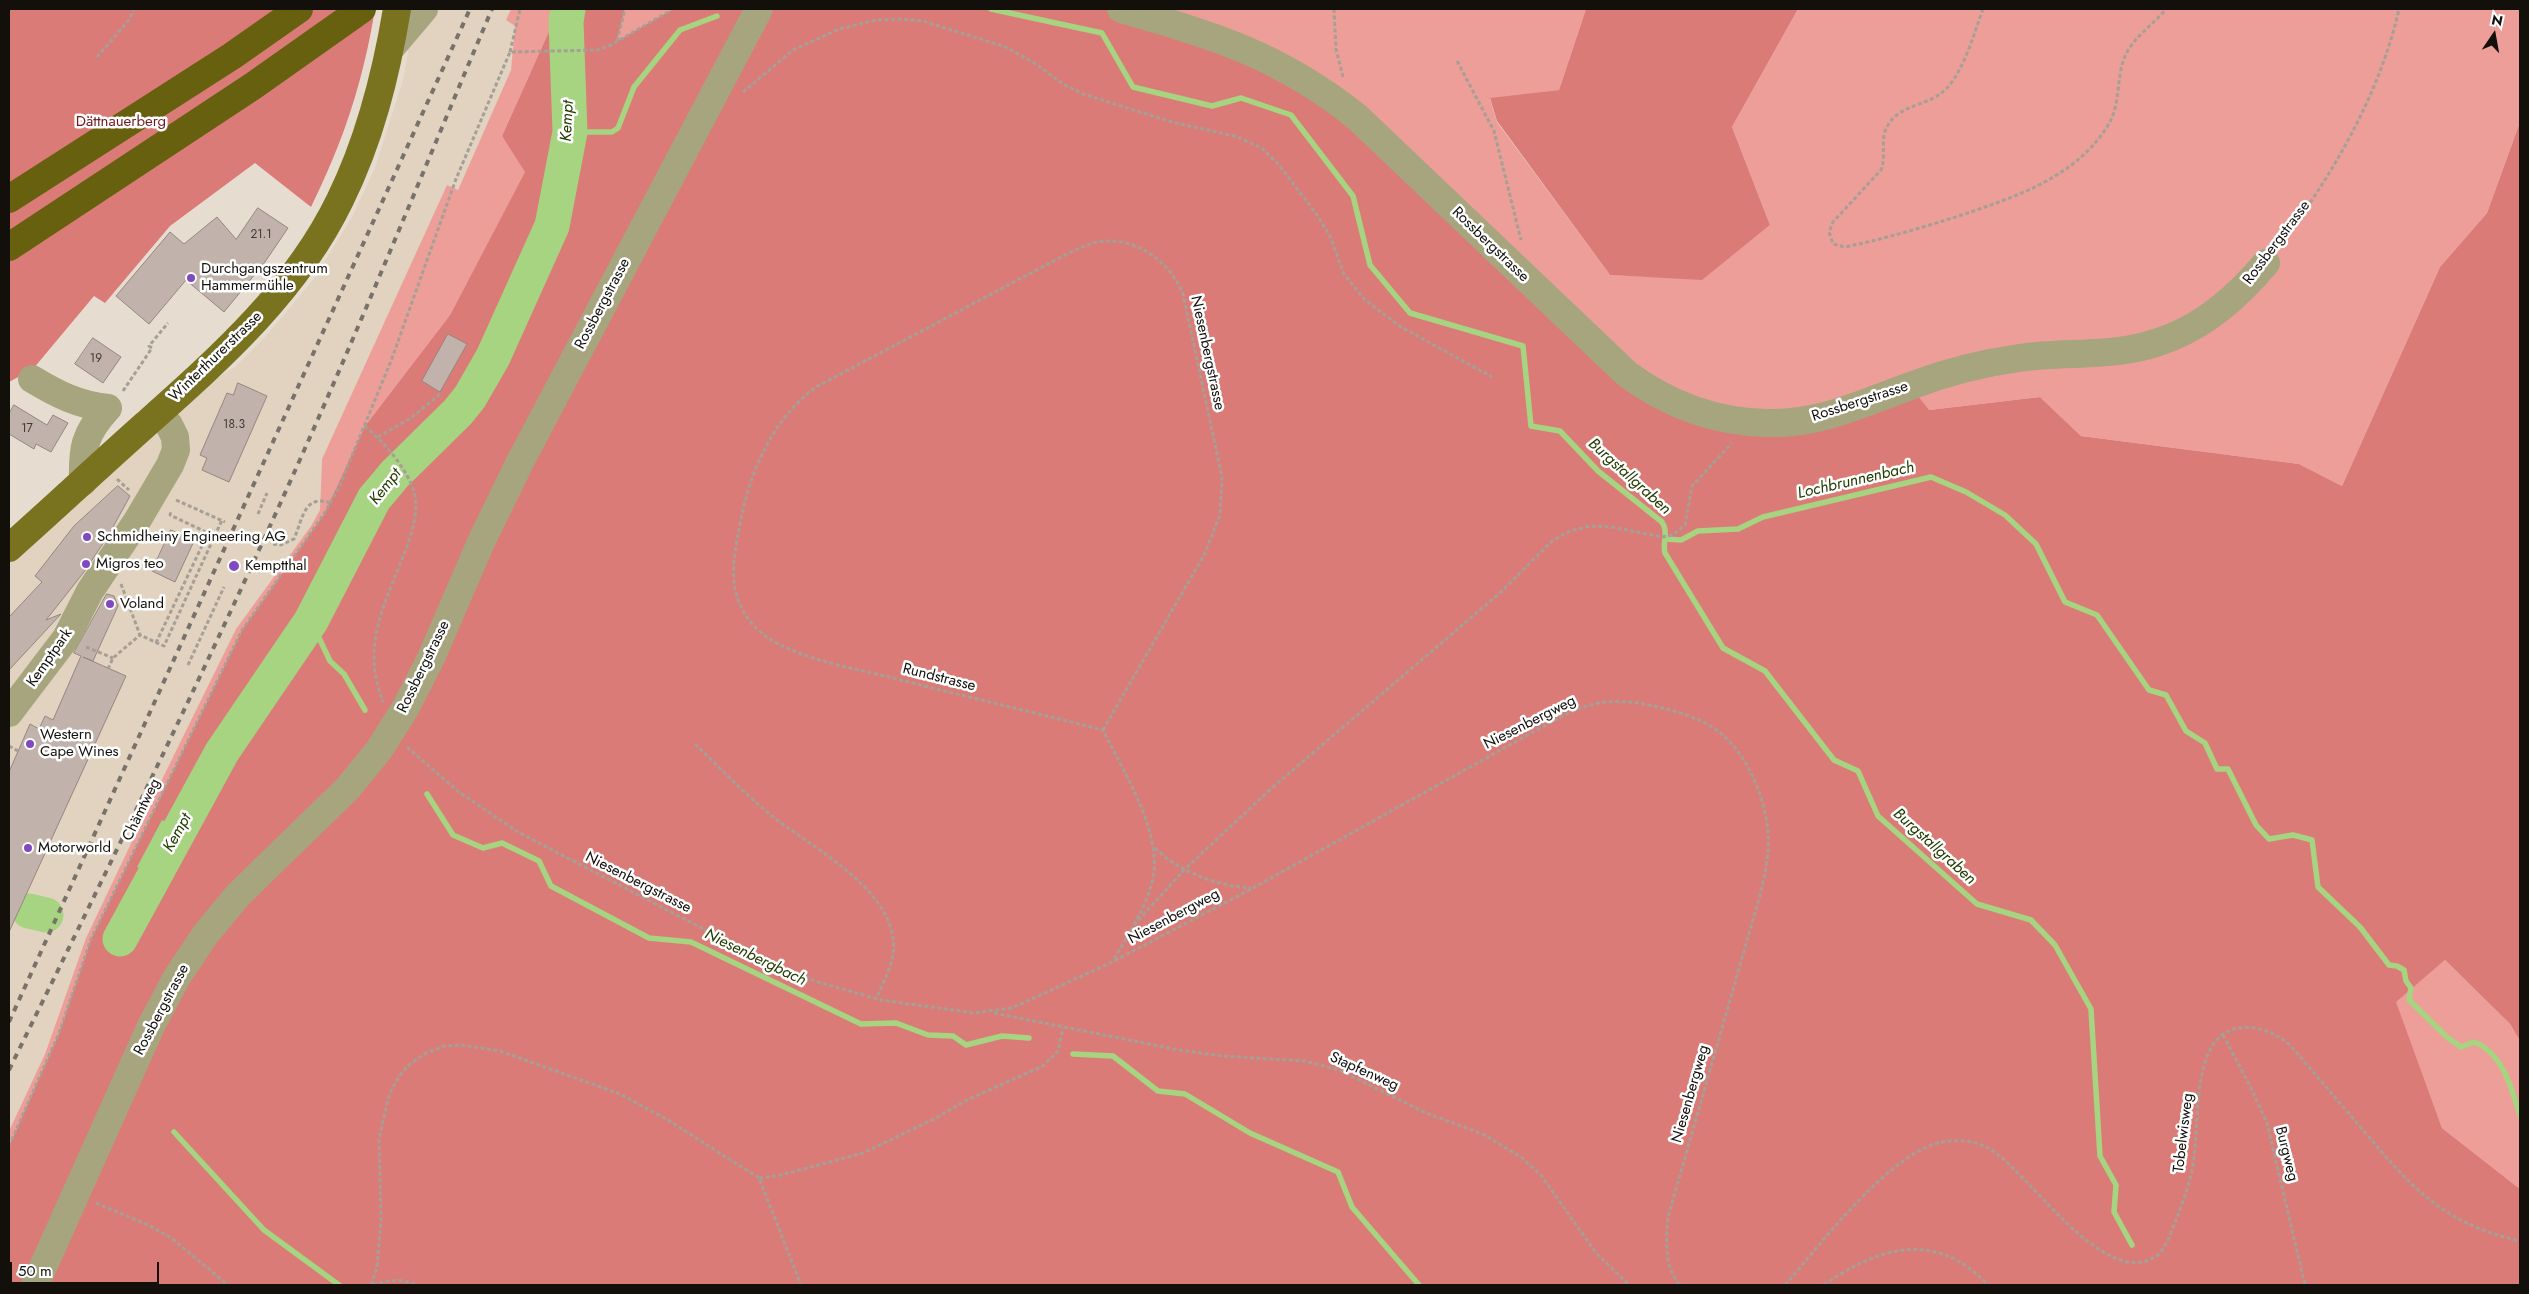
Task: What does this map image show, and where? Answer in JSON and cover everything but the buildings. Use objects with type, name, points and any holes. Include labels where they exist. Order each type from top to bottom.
[{"type":"highway","points":[[9,199],[232,56],[299,9]]},
{"type":"highway","points":[[9,247],[253,86],[362,9]]},
{"type":"main road","name":"Winterthurerstrasse","points":[[9,548],[216,362],[245,332],[291,278],[322,233],[340,201],[366,138],[382,88],[397,9]]},
{"type":"street","points":[[391,48],[424,9]]},
{"type":"street","name":"Rossbergstrasse","points":[[35,1285],[151,1026],[191,956],[238,896],[348,788],[393,729],[431,658],[474,557],[520,462],[758,9]]},
{"type":"street","name":"Rossbergstrasse","points":[[1121,9],[1237,44],[1309,82],[1357,117],[1627,374],[1673,403],[1708,415],[1746,422],[1790,423],[1812,419],[1857,406],[1933,378],[2000,361],[2037,356],[2107,354],[2155,344],[2186,332],[2217,312],[2245,287],[2266,263]]},
{"type":"street","points":[[32,379],[68,400],[89,406],[108,408],[86,439],[82,454],[83,482]]},
{"type":"street","name":"Kemptpark","points":[[9,714],[66,638],[86,600],[144,509],[174,454],[176,437],[169,425],[158,414]]},
{"type":"path","points":[[97,58],[129,20],[134,9]]},
{"type":"path","points":[[520,9],[510,52],[604,48],[673,9]]},
{"type":"path","points":[[617,41],[625,9]]},
{"type":"path","points":[[1334,9],[1336,49],[1346,84]]},
{"type":"path","points":[[1983,9],[1964,58],[1948,86],[1939,95],[1899,113],[1888,123],[1883,136],[1884,161],[1881,170],[1832,222],[1829,232],[1833,244],[1845,247],[1933,224],[2019,195],[2054,178],[2089,149],[2106,128],[2116,108],[2126,54],[2166,9]]},
{"type":"path","name":"Rossbergstrasse","points":[[2266,263],[2308,204],[2364,107],[2385,57],[2399,9]]},
{"type":"path","points":[[738,96],[793,50],[828,33],[865,22],[900,19],[923,21],[1006,47],[1036,64],[1063,84],[1083,94],[1172,122],[1238,138],[1263,148],[1279,165],[1315,212],[1330,236],[1344,274],[1364,299],[1401,327],[1492,377]]},
{"type":"path","name":"Chämtweg","points":[[9,1146],[59,1033],[91,939],[242,630],[331,503],[365,426],[413,302],[452,190],[510,52]]},
{"type":"path","points":[[1457,61],[1494,131],[1522,245]]},
{"type":"path","name":"Niesenbergstrasse","points":[[787,413],[816,387],[1086,246],[1106,241],[1124,243],[1139,248],[1165,265],[1177,279],[1184,294],[1222,476],[1220,515],[1204,555],[1103,730]]},
{"type":"path","points":[[121,395],[152,348],[149,346],[168,323]]},
{"type":"path","points":[[365,426],[378,438],[411,418],[440,394]]},
{"type":"path","name":"Rundstrasse","points":[[787,413],[774,431],[753,477],[737,540],[733,582],[745,615],[755,626],[776,642],[803,655],[1103,730]]},
{"type":"path","points":[[1130,929],[1185,869],[1273,787],[1501,592],[1552,541],[1581,527],[1611,526],[1664,537],[1679,532],[1686,522],[1692,486],[1729,447],[1746,422]]},
{"type":"path","name":"Niesenbergstrasse","points":[[378,438],[390,449],[412,488],[416,510],[411,533],[378,619],[373,646],[377,684],[393,729],[411,751],[432,770],[518,832],[753,955],[818,982],[876,999],[954,1012],[991,1012]]},
{"type":"path","points":[[258,514],[267,493]]},
{"type":"path","points":[[273,544],[281,545],[294,539],[308,506],[314,500],[320,499],[331,503]]},
{"type":"path","points":[[156,643],[208,533],[170,515],[177,500]]},
{"type":"path","points":[[112,559],[140,635],[164,646],[224,521],[190,506]]},
{"type":"path","points":[[188,665],[224,587]]},
{"type":"path","points":[[108,669],[113,658],[140,635]]},
{"type":"path","name":"Niesenbergweg","points":[[991,1012],[1031,1001],[1112,962],[1253,888],[1582,707],[1617,702],[1656,706],[1692,718],[1710,726],[1724,737],[1744,762],[1760,796],[1768,833],[1768,850],[1760,895],[1668,1217],[1666,1248],[1672,1272],[1678,1284]]},
{"type":"path","points":[[1103,730],[1139,802],[1154,848],[1156,863],[1153,882],[1112,962]]},
{"type":"path","points":[[695,744],[766,811],[862,884],[882,907],[891,927],[894,945],[891,962],[876,999]]},
{"type":"path","points":[[9,746],[18,751]]},
{"type":"path","points":[[1154,848],[1167,859],[1185,869],[1227,884],[1253,888]]},
{"type":"path","name":"Stapfenweg","points":[[991,1012],[1063,1028],[1205,1054],[1317,1063],[1339,1070],[1426,1113],[1486,1135],[1502,1144],[1541,1174],[1596,1253],[1628,1285]]},
{"type":"path","points":[[2223,1035],[2233,1029],[2248,1027],[2276,1033],[2291,1046],[2393,1167],[2426,1198],[2466,1222],[2520,1242]]},
{"type":"path","points":[[759,1178],[781,1176],[863,1153],[934,1119],[969,1099],[1043,1066],[1058,1051],[1063,1028]]},
{"type":"path","name":"Tobelwisweg","points":[[2122,1266],[2132,1266],[2150,1261],[2158,1256],[2169,1237],[2192,1171],[2205,1064],[2211,1049],[2223,1035]]},
{"type":"path","name":"Burgweg","points":[[2223,1035],[2253,1091],[2267,1124],[2305,1285]]},
{"type":"path","points":[[372,1285],[377,1268],[379,1249],[381,1197],[379,1146],[383,1116],[389,1095],[399,1076],[410,1064],[426,1053],[444,1046],[471,1046],[500,1051],[620,1094],[668,1120],[759,1178],[801,1285]]},
{"type":"path","points":[[1785,1285],[1845,1217],[1888,1174],[1919,1152],[1947,1141],[1962,1140],[1989,1148],[2091,1250]]},
{"type":"path","points":[[76,1194],[156,1229],[188,1250],[228,1285]]},
{"type":"path","points":[[1824,1285],[1864,1261],[1889,1254],[1916,1250],[1947,1254],[1964,1263],[1988,1285]]},
{"type":"path","points":[[372,1285],[390,1280],[407,1281],[416,1285]]},
{"type":"shaded area","points":[[416,9],[511,9],[506,20],[515,26],[511,70],[458,190],[447,186],[322,459],[320,510],[311,526],[236,629],[86,938],[45,1054],[9,1131],[9,548],[158,414],[235,367],[266,336],[313,280],[352,217],[375,168],[403,80]]},
{"type":"shaded area","points":[[511,9],[559,9],[502,136],[526,171],[450,315],[365,426],[324,514],[242,630],[91,939],[59,1033],[9,1146],[9,1131],[45,1054],[86,938],[147,810],[236,629],[311,526],[320,510],[322,459],[447,185],[458,190],[511,70],[515,26],[506,20]]},
{"type":"shaded area","points":[[625,9],[673,9],[617,41]]},
{"type":"shaded area","points":[[1121,9],[1586,9],[1559,90],[1490,99],[1497,122],[1610,275],[1702,279],[1770,225],[1732,127],[1798,9],[2520,9],[2520,122],[2487,213],[2440,267],[2342,486],[2299,464],[2081,436],[2040,397],[1929,410],[1857,407],[1708,415]]},
{"type":"shaded area","points":[[2445,960],[2510,1024],[2520,1041],[2520,1189],[2442,1128],[2395,1002]]},
{"type":"green space","name":"Dättnauerberg","points":[[9,9],[375,9],[365,61],[351,110],[343,134],[311,207],[255,163],[170,226],[105,303],[94,296],[33,369],[9,382]]},
{"type":"green space","points":[[559,9],[625,9],[617,41],[673,9],[1121,9],[1283,66],[1608,357],[1746,422],[1910,386],[1929,410],[2040,397],[2081,436],[2299,464],[2342,486],[2440,267],[2487,213],[2520,122],[2520,1041],[2510,1024],[2445,960],[2396,1002],[2442,1128],[2520,1189],[2520,1285],[9,1285],[9,1146],[59,1033],[91,939],[242,630],[324,514],[365,426],[450,315],[525,172],[502,136]]},
{"type":"green space","points":[[1586,9],[1798,9],[1732,127],[1770,225],[1702,280],[1610,275],[1497,121],[1490,98],[1559,90]]},
{"type":"water","points":[[162,820],[194,837],[169,884],[137,867]]},
{"type":"waterway","name":"Kempt","points":[[120,939],[222,752],[311,621],[374,499],[395,474],[458,412],[470,397],[493,357],[552,226],[570,132],[566,22],[568,9]]},
{"type":"waterway","name":"Burgstallgraben","points":[[991,9],[1102,33],[1133,87],[1212,106],[1241,98],[1291,115],[1353,196],[1370,265],[1410,313],[1523,346],[1531,426],[1560,431],[1598,471],[1662,522],[1665,530],[1665,553],[1723,648],[1765,671],[1834,760],[1858,771],[1878,816],[1977,904],[2031,920],[2055,945],[2091,1009],[2100,1156],[2116,1185],[2114,1212],[2132,1245]]},
{"type":"waterway","points":[[570,132],[612,132],[618,128],[634,87],[680,30],[717,16]]},
{"type":"waterway","name":"Lochbrunnenbach","points":[[1665,539],[1681,540],[1698,531],[1738,529],[1763,517],[1931,477],[1966,492],[2005,515],[2036,544],[2065,602],[2097,615],[2149,690],[2166,695],[2186,731],[2205,743],[2217,769],[2228,769],[2256,825],[2269,839],[2293,835],[2312,840],[2318,887],[2360,927],[2389,965],[2397,966],[2404,970],[2406,981],[2411,988],[2409,1000],[2448,1038],[2461,1047],[2474,1042],[2492,1054],[2510,1084],[2520,1116]]},
{"type":"waterway","points":[[311,621],[330,661],[344,674],[365,710]]},
{"type":"waterway","name":"Niesenbergbach","points":[[427,794],[453,835],[483,848],[502,843],[539,861],[551,886],[649,938],[691,942],[861,1024],[896,1023],[928,1035],[953,1036],[966,1045],[1002,1036],[1029,1038]]},
{"type":"waterway","name":"Kempt","points":[[29,911],[46,915]]},
{"type":"waterway","points":[[1073,1054],[1113,1056],[1158,1091],[1185,1094],[1250,1133],[1338,1172],[1352,1207],[1419,1285]]},
{"type":"waterway","points":[[174,1132],[264,1230],[339,1285]]},
{"type":"railway","points":[[9,1022],[470,9]]},
{"type":"railway","points":[[9,1070],[244,583],[318,419],[492,9]]},
{"type":"place","name":"Durchgangszentrum Hammermühle","points":[[191,278]]},
{"type":"place","name":"Schmidheiny Engineering AG","points":[[87,537]]},
{"type":"place","name":"Migros teo","points":[[86,564]]},
{"type":"place","name":"Kemptthal","points":[[234,566]]},
{"type":"place","name":"Voland","points":[[110,604]]},
{"type":"place","name":"Western Cape Wines","points":[[30,744]]},
{"type":"place","name":"Motorworld","points":[[28,848]]}]
